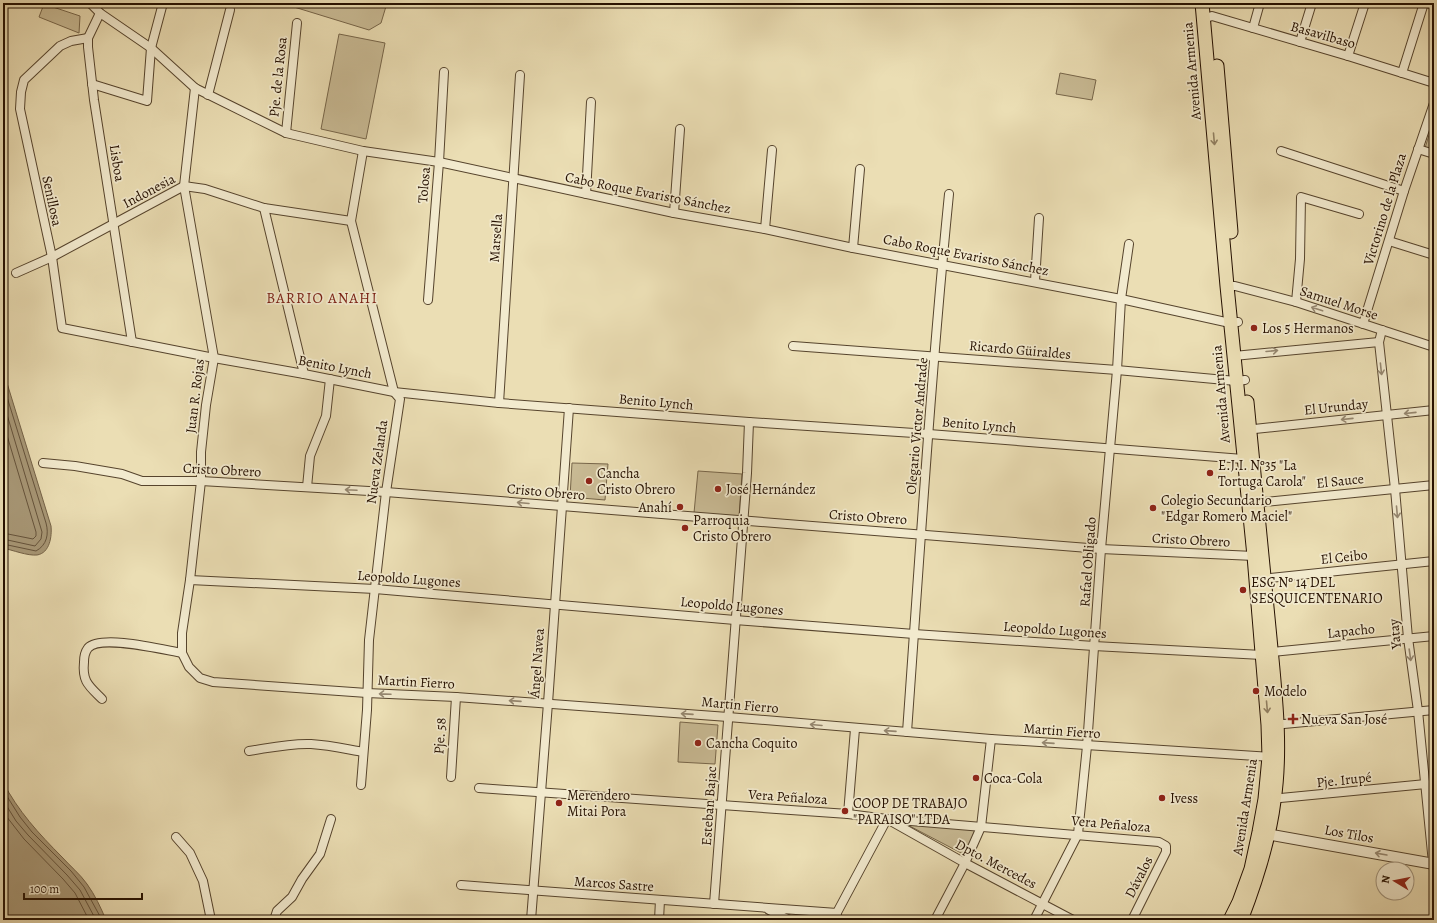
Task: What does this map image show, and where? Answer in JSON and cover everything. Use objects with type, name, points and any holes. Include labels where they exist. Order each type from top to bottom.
[{"type":"main road","name":"Avenida Armenia","points":[[1202,3],[1209,13],[1234,323],[1258,554],[1273,725],[1274,757],[1270,799],[1255,885],[1241,920]]},
{"type":"main road","name":"Avenida Armenia","points":[[1230,920],[1239,902],[1264,833]]},
{"type":"street","name":"Cabo Roque Evaristo Sánchez","points":[[90,3],[100,13],[150,48],[195,88],[286,133],[363,151],[439,162],[674,213],[765,229],[853,248],[1035,281],[1234,323]]},
{"type":"street","points":[[92,84],[147,101],[150,48],[163,3]]},
{"type":"street","points":[[1252,28],[1260,3]]},
{"type":"street","points":[[1300,42],[1312,3]]},
{"type":"street","points":[[1348,56],[1365,3]]},
{"type":"street","points":[[1402,73],[1424,3]]},
{"type":"street","points":[[1428,3],[1434,5]]},
{"type":"street","points":[[208,95],[230,10]]},
{"type":"street","points":[[88,38],[100,13]]},
{"type":"street","name":"Basavilbaso","points":[[1209,13],[1252,28],[1434,83]]},
{"type":"street","name":"Pje. de la Rosa","points":[[286,133],[296,23]]},
{"type":"street","name":"Senillosa","points":[[62,328],[52,257],[20,109],[21,92],[24,80],[60,46],[71,41],[88,38]]},
{"type":"street","name":"Lisboa","points":[[88,38],[92,84],[132,342]]},
{"type":"street","name":"Tolosa","points":[[428,300],[439,162],[444,72]]},
{"type":"street","name":"Marsella","points":[[499,402],[520,75]]},
{"type":"street","name":"Juan R. Rojas","points":[[182,653],[182,632],[190,580],[201,481],[201,452],[206,405],[214,358],[184,186],[195,88]]},
{"type":"street","points":[[586,194],[591,102]]},
{"type":"street","name":"Victorino de la Plaza","points":[[1363,324],[1404,191],[1434,103]]},
{"type":"street","points":[[674,213],[680,128]]},
{"type":"street","points":[[1418,149],[1434,154]]},
{"type":"street","points":[[765,229],[772,150]]},
{"type":"street","name":"Nueva Zelanda","points":[[360,785],[368,693],[369,640],[386,492],[400,399],[394,392],[351,221],[363,151]]},
{"type":"street","points":[[1281,151],[1404,191]]},
{"type":"street","points":[[853,248],[860,170]]},
{"type":"street","name":"Indonesia","points":[[16,273],[52,257],[114,225],[184,186],[205,189],[264,208],[351,221]]},
{"type":"street","name":"Olegario Victor Andrade","points":[[907,732],[942,264],[949,194]]},
{"type":"street","points":[[1296,302],[1300,259],[1301,197],[1359,214]]},
{"type":"street","points":[[264,208],[304,374]]},
{"type":"street","points":[[1035,281],[1039,218]]},
{"type":"street","points":[[1388,241],[1434,255]]},
{"type":"street","name":"Rafael Obligado","points":[[1034,920],[1078,834],[1087,746],[1101,548],[1117,370],[1121,299],[1129,244]]},
{"type":"street","name":"Samuel Morse","points":[[1231,286],[1296,302],[1434,347]]},
{"type":"street","name":"Benito Lynch","points":[[62,328],[394,392],[569,408],[1248,459]]},
{"type":"street","name":"Yatay","points":[[1382,330],[1379,342],[1395,489],[1408,638],[1418,710],[1433,864]]},
{"type":"street","points":[[1238,355],[1379,342]]},
{"type":"street","name":"Ricardo Güiraldes","points":[[793,346],[1117,370],[1240,381]]},
{"type":"street","points":[[307,487],[310,456],[326,416],[330,379]]},
{"type":"street","name":"Ángel Navea","points":[[531,920],[569,408]]},
{"type":"street","name":"El Urunday","points":[[1245,430],[1434,410]]},
{"type":"street","name":"Esteban Bajac","points":[[714,904],[749,422]]},
{"type":"street","name":"Cristo Obrero","points":[[43,463],[75,466],[122,474],[142,481],[201,481],[386,492],[1101,548],[1258,554]]},
{"type":"street","name":"El Sauce","points":[[1253,503],[1434,485]]},
{"type":"street","name":"El Ceibo","points":[[1260,579],[1434,561]]},
{"type":"street","name":"Leopoldo Lugones","points":[[190,580],[375,589],[914,634],[1094,646],[1267,653]]},
{"type":"street","name":"Lapacho","points":[[1267,653],[1434,636]]},
{"type":"street","points":[[102,699],[89,687],[83,674],[84,656],[89,648],[98,642],[113,641],[182,653]]},
{"type":"street","name":"Martin Fierro","points":[[182,653],[189,667],[200,678],[213,682],[368,693],[548,703],[728,717],[855,729],[1087,746],[1274,757]]},
{"type":"street","name":"Pje. 58","points":[[451,777],[456,697]]},
{"type":"street","points":[[1273,725],[1418,710],[1434,710]]},
{"type":"street","points":[[848,814],[855,729]]},
{"type":"street","points":[[935,920],[965,863],[981,826],[991,739]]},
{"type":"street","points":[[249,751],[310,744],[363,752]]},
{"type":"street","name":"Pje. Irupé","points":[[1270,799],[1426,784]]},
{"type":"street","name":"Vera Peñaloza","points":[[479,788],[848,814],[887,819],[1159,842],[1166,846]]},
{"type":"street","points":[[274,920],[277,911],[292,898],[302,879],[320,854],[331,819]]},
{"type":"street","points":[[835,916],[887,819]]},
{"type":"street","name":"Dpto. Mercedes","points":[[887,819],[965,863],[1073,920]]},
{"type":"street","name":"Los Tilos","points":[[1264,833],[1433,864]]},
{"type":"street","points":[[176,837],[190,853],[203,881],[211,920]]},
{"type":"street","name":"Dávalos","points":[[1132,920],[1166,852],[1166,846]]},
{"type":"street","name":"Marcos Sastre","points":[[461,886],[765,907],[835,916]]},
{"type":"street","points":[[659,920],[660,900]]},
{"type":"street","name":"Marcos Sastre","points":[[765,907],[790,920]]},
{"type":"shaded area","points":[[281,3],[387,3],[381,23],[369,30]]},
{"type":"shaded area","points":[[44,4],[80,16],[79,33],[39,17]]},
{"type":"shaded area","points":[[339,34],[385,43],[366,139],[321,129]]},
{"type":"shaded area","points":[[1060,73],[1096,80],[1092,100],[1056,94]]},
{"type":"shaded area","points":[[1434,119],[1434,152],[1425,148]]},
{"type":"shaded area","name":"Cancha Cristo Obrero","points":[[572,463],[608,464],[605,500],[570,497]]},
{"type":"shaded area","points":[[698,471],[742,474],[739,517],[694,513]]},
{"type":"shaded area","name":"Cancha Coquito","points":[[680,722],[718,725],[715,764],[678,762]]},
{"type":"shaded area","points":[[902,822],[975,830],[965,855]]},
{"type":"water","points":[[3,370],[51,526],[49,544],[45,551],[37,555],[25,554],[3,548]]},
{"type":"water","points":[[3,782],[15,803],[30,822],[87,884],[98,902],[106,920],[3,920]]},
{"type":"place","name":"Los 5 Hermanos","points":[[1254,328]]},
{"type":"place","name":"E.J.I. Nº35 \"La Tortuga Carola\"","points":[[1210,473]]},
{"type":"place","name":"Cancha Cristo Obrero","points":[[589,481]]},
{"type":"place","name":"José Hernández","points":[[718,489]]},
{"type":"place","name":"Anahí","points":[[680,507]]},
{"type":"place","name":"Colegio Secundario \"Edgar Romero Maciel\"","points":[[1153,508]]},
{"type":"place","name":"Parroquia Cristo Obrero","points":[[685,528]]},
{"type":"place","name":"ESC Nº 14 DEL SESQUICENTENARIO","points":[[1243,590]]},
{"type":"place","name":"Modelo","points":[[1256,691]]},
{"type":"place","name":"Nueva San José","points":[[1293,719]]},
{"type":"place","name":"Cancha Coquito","points":[[698,743]]},
{"type":"place","name":"Coca-Cola","points":[[976,778]]},
{"type":"place","name":"Ivess","points":[[1162,798]]},
{"type":"place","name":"Merendero Mitai Pora","points":[[559,803]]},
{"type":"place","name":"COOP DE TRABAJO \"PARAISO\" LTDA","points":[[845,811]]},
{"type":"district","name":"BARRIO ANAHI","points":[[322,298]]}]
